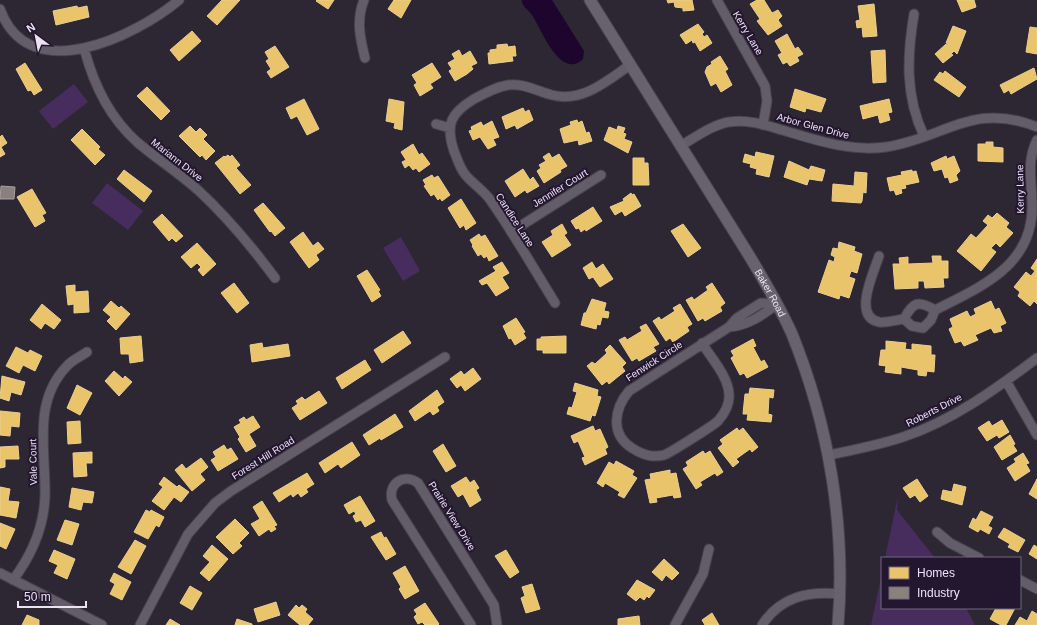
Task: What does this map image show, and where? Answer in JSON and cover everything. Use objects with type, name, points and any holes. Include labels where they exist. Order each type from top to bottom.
[{"type":"main road","name":"Baker Road","points":[[590,0],[750,257],[777,304],[791,333],[806,373],[829,455],[835,489],[840,594],[838,625]]},
{"type":"street","points":[[0,9],[3,17],[14,31],[25,41],[38,48],[52,50],[84,48],[113,39],[164,13],[179,0]]},
{"type":"street","points":[[364,0],[358,21],[359,33],[365,58]]},
{"type":"street","name":"Kerry Lane","points":[[717,0],[765,86],[767,101],[763,125]]},
{"type":"street","points":[[914,14],[908,55],[910,91],[924,136]]},
{"type":"street","name":"Mariann Drive","points":[[84,48],[96,85],[107,105],[121,124],[136,141],[200,192],[232,224],[275,278]]},
{"type":"street","points":[[436,124],[450,128],[455,112],[463,105],[495,88],[509,85],[523,86],[565,98],[578,96],[589,92],[630,65]]},
{"type":"street","name":"Arbor Glen Drive","points":[[680,146],[715,127],[728,122],[740,121],[763,125],[833,145],[850,148],[886,147],[905,143],[972,120],[986,117],[1014,119],[1037,127]]},
{"type":"street","name":"Candice Lane","points":[[450,128],[449,133],[451,143],[465,174],[491,200],[555,303]]},
{"type":"street","name":"Kerry Lane","points":[[935,310],[987,284],[1020,252],[1028,236],[1032,219],[1029,165],[1031,153],[1037,140]]},
{"type":"street","name":"Jennifer Court","points":[[511,232],[601,175]]},
{"type":"street","points":[[879,256],[866,297],[866,311],[874,320],[879,322],[904,319],[912,326],[923,328],[931,320],[935,310],[925,304],[916,304],[909,309],[904,319]]},
{"type":"street","name":"Fenwick Circle","points":[[702,343],[727,384],[729,394],[724,413],[716,423],[664,455],[651,456],[640,454],[620,437],[616,426],[616,413],[620,401],[628,391],[702,343],[729,326],[737,318],[761,303],[777,304]]},
{"type":"street","name":"Vale Court","points":[[13,580],[27,561],[42,519],[45,497],[43,412],[48,395],[56,379],[68,365],[86,352]]},
{"type":"street","name":"Forest Hill Road","points":[[140,625],[188,534],[215,504],[231,491],[445,357]]},
{"type":"street","name":"Roberts Drive","points":[[829,455],[885,443],[919,431],[980,398],[1037,358]]},
{"type":"street","points":[[1006,381],[1037,435]]},
{"type":"street","name":"Prairie View Drive","points":[[471,625],[392,500],[390,493],[392,486],[398,480],[406,478],[412,479],[418,483],[494,604],[497,616],[497,625]]},
{"type":"street","points":[[937,532],[950,543],[977,557]]},
{"type":"street","points":[[675,625],[703,574],[708,548]]},
{"type":"street","points":[[0,574],[102,625]]},
{"type":"street","points":[[1021,581],[1037,589]]},
{"type":"street","points":[[762,625],[778,607],[802,594],[814,592],[840,594]]},
{"type":"shaded area","points":[[522,0],[552,0],[584,51],[583,59],[575,64],[567,63],[559,58],[552,50],[532,15],[524,6]]},
{"type":"shaded area","points":[[74,84],[88,102],[53,129],[39,111]]},
{"type":"shaded area","points":[[107,183],[143,211],[128,230],[92,203]]},
{"type":"shaded area","points":[[401,237],[420,271],[403,281],[383,248]]},
{"type":"shaded area","points":[[898,496],[897,510],[934,557],[885,557]]},
{"type":"shaded area","points":[[881,578],[881,609],[967,609],[975,625],[871,625]]},
{"type":"building: Homes","points":[[222,0],[240,0],[217,25],[207,16]]},
{"type":"building: Homes","points":[[334,0],[328,9],[316,1]]},
{"type":"building: Homes","points":[[394,0],[411,0],[401,18],[388,9]]},
{"type":"building: Homes","points":[[667,0],[692,0],[694,10],[683,11],[683,8],[675,7],[674,2],[668,3]]},
{"type":"building: Homes","points":[[757,0],[764,0],[772,13],[778,10],[782,16],[778,20],[782,26],[768,35],[757,21],[760,19],[750,4]]},
{"type":"building: Homes","points":[[957,0],[974,0],[976,7],[962,12]]},
{"type":"building: Homes","points":[[874,4],[877,36],[863,37],[862,27],[857,28],[856,21],[860,20],[858,6]]},
{"type":"building: Homes","points":[[77,6],[78,8],[87,6],[89,17],[56,25],[53,11]]},
{"type":"building: Homes","points":[[698,24],[704,32],[702,34],[704,37],[707,35],[712,43],[700,51],[695,42],[693,43],[692,40],[686,44],[680,35]]},
{"type":"building: Homes","points":[[953,26],[966,31],[957,54],[954,51],[951,54],[953,55],[943,63],[935,54],[946,44],[947,46],[948,44],[946,43]]},
{"type":"building: Homes","points":[[1030,27],[1037,28],[1037,54],[1026,52]]},
{"type":"building: Homes","points":[[192,31],[201,41],[179,61],[170,50]]},
{"type":"building: Homes","points":[[787,34],[795,49],[798,47],[803,54],[797,57],[799,61],[790,66],[787,62],[783,64],[778,55],[782,53],[775,41]]},
{"type":"building: Homes","points":[[507,44],[508,47],[515,46],[516,56],[512,56],[513,61],[489,64],[488,53],[490,53],[490,50],[497,49],[497,45]]},
{"type":"building: Homes","points":[[275,46],[289,67],[271,78],[267,72],[271,69],[266,61],[269,59],[265,52]]},
{"type":"building: Homes","points":[[459,50],[462,56],[470,51],[477,63],[471,66],[473,69],[467,74],[455,81],[449,71],[452,69],[448,63],[455,59],[452,54]]},
{"type":"building: Homes","points":[[885,50],[886,82],[873,83],[871,51]]},
{"type":"building: Homes","points":[[720,56],[728,69],[725,71],[732,85],[721,92],[716,83],[711,86],[705,72],[707,67],[712,64],[711,62]]},
{"type":"building: Homes","points":[[25,63],[42,90],[34,95],[31,90],[28,91],[16,69]]},
{"type":"building: Homes","points":[[432,63],[441,77],[430,84],[433,88],[420,96],[414,85],[417,83],[412,75]]},
{"type":"building: Homes","points":[[1034,68],[1037,79],[1011,94],[1009,90],[1004,93],[1000,85]]},
{"type":"building: Homes","points":[[945,71],[966,87],[959,97],[934,80],[940,72],[943,74]]},
{"type":"building: Homes","points":[[147,87],[170,111],[161,120],[137,96]]},
{"type":"building: Homes","points":[[795,89],[826,99],[821,112],[806,108],[805,112],[790,107]]},
{"type":"building: Homes","points":[[304,99],[319,129],[307,135],[297,116],[291,119],[286,108]]},
{"type":"building: Homes","points":[[389,99],[404,102],[402,130],[394,128],[395,123],[386,121]]},
{"type":"building: Homes","points":[[889,99],[892,112],[888,113],[890,120],[880,123],[878,115],[863,119],[860,106]]},
{"type":"building: Homes","points":[[523,108],[525,112],[529,110],[533,120],[517,129],[515,125],[506,129],[502,117]]},
{"type":"building: Homes","points":[[577,120],[578,123],[582,121],[586,133],[589,132],[592,141],[579,145],[578,140],[564,143],[560,129],[571,125],[570,122]]},
{"type":"building: Homes","points":[[492,121],[499,137],[493,139],[496,145],[488,149],[480,137],[473,140],[469,131],[472,130],[471,127],[481,122],[483,126]]},
{"type":"building: Homes","points":[[190,126],[196,132],[200,128],[207,135],[203,139],[215,151],[206,160],[202,155],[200,157],[179,136]]},
{"type":"building: Homes","points":[[618,126],[625,128],[623,133],[626,134],[624,139],[632,142],[628,153],[604,140],[609,127],[617,130]]},
{"type":"building: Homes","points":[[82,129],[100,147],[98,149],[105,155],[95,165],[71,140]]},
{"type":"building: Homes","points":[[2,135],[7,143],[1,147],[5,154],[0,157],[0,137]]},
{"type":"building: Homes","points":[[986,142],[993,142],[993,147],[1003,148],[1003,162],[978,161],[978,144],[986,144]]},
{"type":"building: Homes","points":[[413,144],[419,155],[422,153],[430,164],[419,172],[416,168],[413,170],[409,165],[405,168],[402,162],[406,160],[401,152]]},
{"type":"building: Homes","points":[[756,152],[774,156],[769,177],[756,174],[757,169],[750,167],[751,164],[743,162],[745,154],[755,157]]},
{"type":"building: Homes","points":[[549,153],[552,158],[559,154],[567,166],[560,170],[561,172],[544,183],[537,171],[541,168],[539,165],[546,161],[543,157]]},
{"type":"building: Homes","points":[[228,155],[230,157],[232,155],[240,165],[236,168],[251,185],[240,194],[215,163],[224,156],[225,157]]},
{"type":"building: Homes","points":[[946,156],[947,159],[954,156],[960,171],[956,175],[958,180],[950,183],[948,177],[945,178],[942,169],[934,171],[931,163]]},
{"type":"building: Homes","points":[[633,158],[644,158],[644,163],[648,163],[649,185],[633,185]]},
{"type":"building: Homes","points":[[789,161],[809,170],[811,166],[825,170],[822,181],[809,179],[807,185],[784,177]]},
{"type":"building: Homes","points":[[523,169],[530,180],[533,177],[539,186],[527,193],[525,190],[515,197],[505,181]]},
{"type":"building: Homes","points":[[124,170],[152,191],[144,202],[117,179]]},
{"type":"building: Homes","points":[[912,170],[912,172],[916,171],[919,182],[905,185],[906,188],[901,189],[902,193],[896,195],[894,190],[890,191],[887,178],[902,175],[901,172]]},
{"type":"building: Homes","points":[[855,172],[867,173],[866,193],[863,192],[861,203],[832,201],[833,184],[854,186]]},
{"type":"building: Homes","points":[[432,175],[434,178],[438,176],[450,195],[442,201],[440,198],[438,200],[434,194],[431,196],[424,186],[426,185],[423,180]]},
{"type":"building: Homes","points":[[32,189],[46,213],[42,215],[45,221],[35,227],[17,197]]},
{"type":"building: Homes","points":[[631,193],[632,195],[634,194],[641,206],[625,216],[622,211],[615,215],[610,207],[624,201],[623,199]]},
{"type":"building: Homes","points":[[461,199],[476,223],[466,230],[464,225],[460,228],[448,208]]},
{"type":"building: Homes","points":[[263,203],[285,228],[275,236],[271,231],[270,232],[254,210]]},
{"type":"building: Homes","points":[[593,207],[602,221],[586,231],[585,229],[581,232],[579,228],[576,229],[571,221]]},
{"type":"building: Homes","points":[[997,213],[1009,223],[1006,227],[1013,233],[1000,247],[996,243],[991,248],[996,252],[981,271],[957,251],[971,234],[976,238],[988,225],[983,221],[988,215],[992,218]]},
{"type":"building: Homes","points":[[162,214],[183,236],[176,242],[172,238],[169,241],[153,222]]},
{"type":"building: Homes","points":[[562,224],[567,233],[564,235],[571,245],[552,257],[542,242],[553,235],[551,231]]},
{"type":"building: Homes","points":[[683,224],[701,248],[688,257],[671,231]]},
{"type":"building: Homes","points":[[303,232],[313,246],[318,242],[324,249],[316,255],[319,260],[309,268],[290,242]]},
{"type":"building: Homes","points":[[479,234],[481,237],[485,235],[498,256],[489,261],[487,256],[484,258],[481,254],[478,256],[470,240]]},
{"type":"building: Homes","points":[[839,242],[855,247],[854,251],[862,254],[857,273],[851,271],[849,277],[855,279],[849,298],[840,295],[839,299],[818,292],[829,260],[834,262],[835,257],[831,255],[833,248],[838,249]]},
{"type":"building: Homes","points":[[197,243],[216,264],[203,276],[198,270],[201,267],[197,263],[191,268],[181,257]]},
{"type":"building: Homes","points":[[932,256],[941,256],[941,261],[948,261],[948,278],[943,278],[944,287],[925,288],[924,281],[918,281],[918,288],[895,289],[893,264],[900,264],[899,258],[908,257],[908,264],[933,263]]},
{"type":"building: Homes","points":[[1037,259],[1037,304],[1034,301],[1030,306],[1018,296],[1020,292],[1014,287],[1026,272],[1031,276],[1035,271],[1031,268]]},
{"type":"building: Homes","points":[[502,262],[509,273],[502,277],[509,288],[496,296],[487,283],[482,285],[479,281],[496,271],[493,267]]},
{"type":"building: Homes","points":[[592,262],[596,269],[603,264],[613,279],[600,287],[593,277],[589,279],[583,268]]},
{"type":"building: Homes","points":[[367,270],[380,290],[378,291],[381,296],[372,302],[357,276]]},
{"type":"building: Homes","points":[[234,283],[249,303],[237,313],[221,293]]},
{"type":"building: Homes","points":[[712,283],[725,303],[720,307],[722,311],[705,321],[703,318],[698,321],[686,300],[692,297],[694,300],[708,290],[706,287]]},
{"type":"building: Homes","points":[[75,285],[75,292],[88,291],[89,312],[74,313],[74,304],[68,305],[66,286]]},
{"type":"building: Homes","points":[[592,299],[606,303],[604,311],[609,312],[608,318],[602,317],[600,325],[597,324],[596,329],[581,325],[584,313],[586,313]]},
{"type":"building: Homes","points":[[111,301],[119,308],[121,306],[130,314],[116,330],[107,321],[111,317],[103,310]]},
{"type":"building: Homes","points":[[991,301],[995,310],[999,308],[1006,323],[1000,326],[1002,331],[994,333],[991,328],[975,335],[978,340],[964,346],[961,341],[955,343],[949,329],[953,327],[950,319],[967,311],[970,317],[976,314],[974,309]]},
{"type":"building: Homes","points":[[42,304],[61,320],[54,329],[45,323],[41,329],[30,320]]},
{"type":"building: Homes","points":[[680,304],[692,324],[687,327],[689,331],[673,342],[670,338],[666,341],[653,321],[659,317],[661,320],[675,311],[673,308]]},
{"type":"building: Homes","points":[[516,318],[525,332],[523,333],[526,338],[515,345],[511,338],[509,339],[503,326]]},
{"type":"building: Homes","points":[[646,324],[659,344],[653,347],[656,351],[639,361],[637,358],[632,361],[619,340],[625,337],[627,340],[642,331],[640,327]]},
{"type":"building: Homes","points":[[403,331],[411,343],[382,363],[374,350]]},
{"type":"building: Homes","points":[[141,336],[143,361],[130,363],[129,354],[121,354],[120,338]]},
{"type":"building: Homes","points":[[566,336],[566,353],[543,353],[543,350],[537,350],[537,339],[541,339],[541,337]]},
{"type":"building: Homes","points":[[753,339],[756,346],[753,347],[761,362],[764,360],[768,367],[747,378],[744,373],[740,375],[731,358],[734,356],[731,351]]},
{"type":"building: Homes","points":[[886,341],[906,343],[905,349],[912,350],[912,344],[931,346],[931,355],[935,355],[934,372],[927,371],[926,376],[918,375],[918,370],[901,367],[901,374],[885,372],[886,366],[879,365],[881,350],[886,350]]},
{"type":"building: Homes","points":[[262,343],[263,348],[288,344],[290,356],[252,362],[250,345]]},
{"type":"building: Homes","points":[[610,345],[626,363],[622,367],[625,371],[609,384],[607,381],[602,385],[587,366],[592,362],[595,364],[607,353],[605,350]]},
{"type":"building: Homes","points":[[16,347],[28,353],[30,350],[42,356],[35,371],[23,365],[19,373],[6,366]]},
{"type":"building: Homes","points":[[365,360],[371,370],[342,389],[336,378]]},
{"type":"building: Homes","points":[[473,368],[481,379],[465,391],[461,385],[457,388],[450,379],[461,371],[464,375]]},
{"type":"building: Homes","points":[[114,371],[123,379],[125,376],[132,382],[119,396],[105,381]]},
{"type":"building: Homes","points":[[2,376],[25,382],[21,395],[11,392],[9,401],[0,398]]},
{"type":"building: Homes","points":[[575,383],[598,390],[597,396],[601,397],[595,416],[592,415],[590,421],[567,414],[569,407],[572,408],[577,392],[573,391]]},
{"type":"building: Homes","points":[[77,385],[92,393],[80,415],[67,408]]},
{"type":"building: Homes","points":[[750,388],[774,390],[773,398],[769,397],[768,414],[772,415],[771,422],[747,420],[748,414],[743,414],[745,394],[749,394]]},
{"type":"building: Homes","points":[[437,390],[444,402],[437,407],[439,411],[433,415],[430,411],[415,421],[409,411]]},
{"type":"building: Homes","points":[[319,391],[327,403],[300,420],[292,408],[298,404],[296,401],[302,397],[305,400]]},
{"type":"building: Homes","points":[[0,411],[20,413],[19,427],[11,426],[10,436],[0,435]]},
{"type":"building: Homes","points":[[395,414],[403,427],[369,445],[363,435]]},
{"type":"building: Homes","points":[[253,416],[260,427],[249,434],[256,446],[246,452],[238,439],[240,437],[234,427],[241,423],[239,420],[244,417],[246,420]]},
{"type":"building: Homes","points":[[1002,420],[1009,432],[999,438],[997,435],[987,441],[978,428],[989,421],[992,426]]},
{"type":"building: Homes","points":[[80,421],[81,443],[68,444],[67,422]]},
{"type":"building: Homes","points":[[593,426],[595,431],[600,429],[608,447],[605,449],[607,454],[585,465],[582,458],[585,457],[578,441],[574,443],[571,436]]},
{"type":"building: Homes","points":[[737,428],[739,431],[743,428],[758,447],[752,452],[750,449],[736,459],[739,462],[733,467],[718,448],[723,444],[720,440]]},
{"type":"building: Homes","points":[[1010,435],[1015,444],[1013,445],[1017,451],[1002,460],[994,447]]},
{"type":"building: Homes","points":[[352,442],[360,455],[341,468],[338,464],[325,473],[319,463]]},
{"type":"building: Homes","points":[[443,444],[456,466],[446,472],[433,451]]},
{"type":"building: Homes","points":[[224,445],[227,450],[231,448],[238,459],[218,471],[211,460],[216,457],[213,452]]},
{"type":"building: Homes","points":[[18,446],[19,459],[5,459],[5,467],[0,468],[0,447]]},
{"type":"building: Homes","points":[[703,451],[705,454],[710,451],[723,472],[717,476],[715,473],[700,482],[702,485],[696,489],[683,469],[688,466],[686,462]]},
{"type":"building: Homes","points":[[92,452],[92,463],[86,463],[87,476],[74,477],[73,453]]},
{"type":"building: Homes","points":[[1023,453],[1029,463],[1026,464],[1030,471],[1015,481],[1007,468],[1016,462],[1014,459]]},
{"type":"building: Homes","points":[[201,458],[208,467],[200,474],[205,480],[192,491],[175,470],[182,464],[186,469]]},
{"type":"building: Homes","points":[[616,461],[634,471],[632,475],[637,478],[624,498],[618,495],[620,492],[605,483],[603,487],[597,483],[609,462],[614,465]]},
{"type":"building: Homes","points":[[670,470],[670,474],[676,473],[681,497],[674,498],[673,495],[656,498],[657,502],[650,503],[645,480],[651,479],[650,474]]},
{"type":"building: Homes","points":[[307,473],[314,484],[306,489],[308,492],[301,497],[298,493],[293,497],[291,494],[279,502],[273,493]]},
{"type":"building: Homes","points":[[164,477],[177,487],[179,485],[189,492],[181,502],[174,497],[164,510],[152,501],[163,487],[159,484]]},
{"type":"building: Homes","points":[[466,477],[470,483],[474,480],[479,488],[476,490],[481,500],[470,507],[463,494],[458,497],[451,486]]},
{"type":"building: Homes","points":[[917,479],[928,496],[920,502],[915,495],[910,498],[903,488]]},
{"type":"building: Homes","points":[[1037,479],[1037,499],[1029,494]]},
{"type":"building: Homes","points":[[954,484],[966,487],[962,505],[941,499],[943,490],[952,492]]},
{"type":"building: Homes","points":[[0,487],[10,489],[8,501],[19,502],[16,518],[0,515]]},
{"type":"building: Homes","points":[[72,488],[94,492],[92,503],[83,502],[81,510],[69,507]]},
{"type":"building: Homes","points":[[360,496],[375,521],[365,527],[361,520],[356,522],[353,516],[356,514],[354,511],[349,514],[344,505]]},
{"type":"building: Homes","points":[[262,501],[277,525],[274,526],[276,529],[271,532],[269,529],[259,536],[251,524],[260,519],[253,507]]},
{"type":"building: Homes","points":[[146,510],[150,512],[151,510],[164,517],[159,527],[156,525],[148,539],[134,532]]},
{"type":"building: Homes","points":[[981,511],[993,517],[988,526],[992,528],[989,534],[980,529],[978,532],[969,527],[973,518],[976,520]]},
{"type":"building: Homes","points":[[235,519],[249,533],[239,543],[242,546],[233,554],[216,537]]},
{"type":"building: Homes","points":[[65,520],[79,524],[72,545],[57,540]]},
{"type":"building: Homes","points":[[0,523],[15,529],[6,549],[0,546]]},
{"type":"building: Homes","points":[[1004,528],[1025,540],[1018,552],[1008,547],[1010,544],[998,537]]},
{"type":"building: Homes","points":[[381,532],[384,538],[386,537],[396,554],[386,560],[371,537]]},
{"type":"building: Homes","points":[[135,540],[146,546],[131,574],[118,567]]},
{"type":"building: Homes","points":[[212,545],[228,559],[209,581],[200,573],[210,562],[203,556]]},
{"type":"building: Homes","points":[[1034,545],[1037,547],[1037,559],[1029,554]]},
{"type":"building: Homes","points":[[54,550],[75,559],[67,579],[54,573],[58,565],[49,561]]},
{"type":"building: Homes","points":[[506,550],[519,572],[510,578],[495,556]]},
{"type":"building: Homes","points":[[664,559],[679,573],[672,580],[666,575],[662,581],[652,572]]},
{"type":"building: Homes","points":[[405,566],[419,591],[405,599],[399,589],[401,587],[393,573]]},
{"type":"building: Homes","points":[[114,573],[131,582],[122,600],[110,594],[115,584],[110,581]]},
{"type":"building: Homes","points":[[637,580],[655,590],[649,598],[647,596],[644,600],[640,597],[636,601],[627,594]]},
{"type":"building: Homes","points":[[532,584],[540,609],[526,613],[521,598],[525,596],[522,587]]},
{"type":"building: Homes","points":[[190,586],[202,593],[192,610],[180,603]]},
{"type":"building: Homes","points":[[276,602],[280,615],[258,622],[254,609]]},
{"type":"building: Homes","points":[[425,603],[439,624],[438,625],[425,625],[422,622],[418,624],[414,617],[417,614],[414,610]]},
{"type":"building: Homes","points":[[296,605],[299,608],[302,605],[307,609],[305,612],[313,619],[308,625],[300,625],[288,615]]},
{"type":"building: Homes","points":[[995,609],[1014,609],[1006,625],[1001,625],[990,619]]},
{"type":"building: Homes","points":[[1032,611],[1037,614],[1037,625],[1015,625],[1020,617],[1027,621]]},
{"type":"building: Homes","points":[[712,613],[719,625],[705,625],[702,620]]},
{"type":"building: Homes","points":[[27,615],[39,620],[39,625],[22,625]]},
{"type":"building: Homes","points":[[639,616],[640,625],[618,625],[618,619]]},
{"type":"building: Homes","points":[[170,619],[180,625],[166,625]]},
{"type":"building: Homes","points":[[237,619],[252,624],[252,625],[235,625]]},
{"type":"building: Industry","points":[[1,186],[15,187],[14,199],[0,199]]}]
